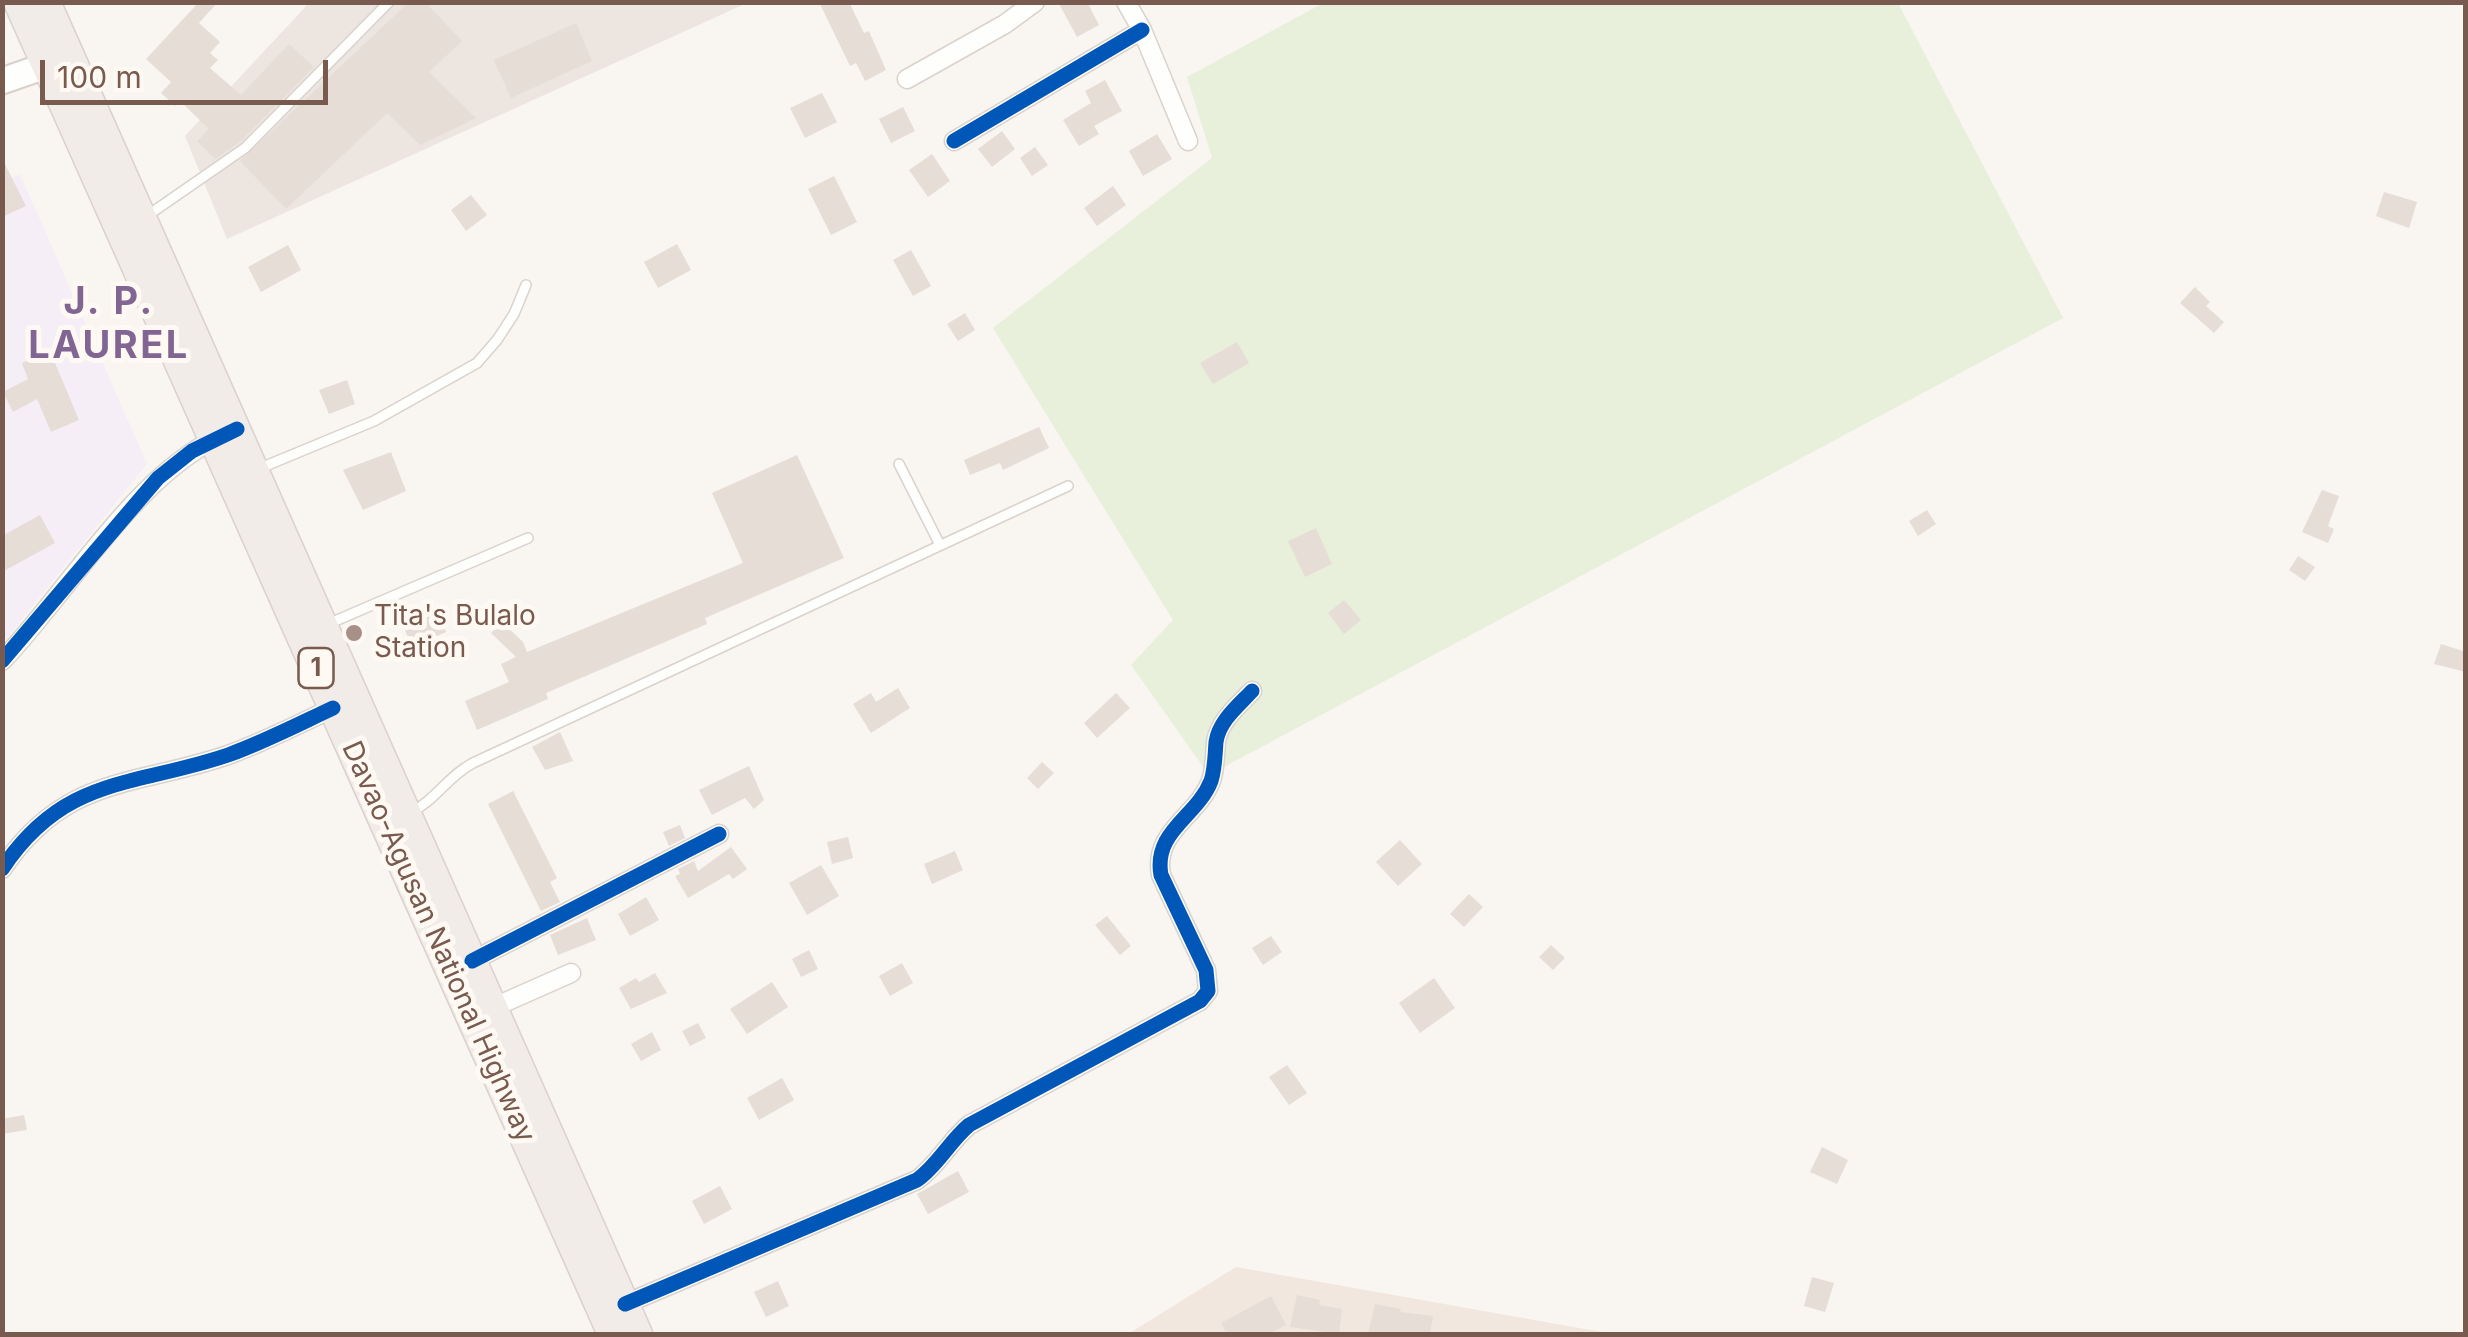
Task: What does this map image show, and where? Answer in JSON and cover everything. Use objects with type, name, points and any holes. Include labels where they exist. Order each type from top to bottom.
[{"type":"highway","name":"Davao-Agusan National Highway","points":[[42,9],[58,62],[225,434],[334,708],[397,819],[492,1008],[611,1294],[612,1334]]},
{"type":"highway","name":"Davao-Agusan National Highway","points":[[225,434],[256,470],[325,626],[397,819],[611,1294],[638,1334]]},
{"type":"main road","points":[[2,80],[58,62]]},
{"type":"street","points":[[907,79],[1005,24],[1036,2]]},
{"type":"street","points":[[1126,2],[1142,30],[1188,141]]},
{"type":"street","points":[[954,142],[1142,30]]},
{"type":"street","points":[[2,662],[158,478],[184,456],[225,434]]},
{"type":"street","points":[[611,1294],[917,1180],[930,1171],[969,1125],[1200,1000],[1208,991],[1209,982],[1161,875],[1158,859],[1163,844],[1210,782],[1217,736],[1224,722],[1252,691]]},
{"type":"street","points":[[2,869],[37,826],[69,802],[117,782],[226,756],[334,708]]},
{"type":"street","points":[[472,962],[719,834]]},
{"type":"street","points":[[492,1008],[570,974]]},
{"type":"lane","points":[[132,226],[245,148],[389,2]]},
{"type":"lane","points":[[256,470],[374,420],[477,363],[498,340],[526,286]]},
{"type":"lane","points":[[899,464],[940,546]]},
{"type":"lane","points":[[397,819],[428,804],[456,773],[473,763],[1068,486]]},
{"type":"lane","points":[[325,626],[528,538]]},
{"type":"shaded area","points":[[309,3],[747,3],[227,239],[185,136]]},
{"type":"shaded area","points":[[20,174],[147,464],[3,643],[2,183]]},
{"type":"shaded area","points":[[1236,1267],[1613,1334],[1128,1334]]},
{"type":"green space","points":[[1325,2],[1898,3],[2063,318],[1209,775],[1131,665],[1173,620],[993,328],[1212,158],[1187,77]]},
{"type":"building","points":[[199,2],[218,2],[199,23],[220,42],[210,53],[218,60],[210,68],[241,95],[289,44],[314,67],[240,142],[215,159],[197,141],[209,129],[180,101],[175,106],[161,93],[171,82],[146,59]]},
{"type":"building","points":[[409,2],[425,2],[462,41],[429,72],[476,118],[420,145],[387,113],[286,209],[240,161]]},
{"type":"building","points":[[819,2],[849,2],[864,33],[869,31],[886,70],[865,81],[856,63],[850,66]]},
{"type":"building","points":[[1058,2],[1087,2],[1099,25],[1077,37]]},
{"type":"building","points":[[576,23],[592,61],[511,98],[494,60]]},
{"type":"building","points":[[1105,80],[1122,111],[1094,126],[1099,134],[1079,146],[1063,120],[1091,103],[1085,91]]},
{"type":"building","points":[[822,93],[837,122],[805,138],[790,108]]},
{"type":"building","points":[[903,107],[915,131],[891,143],[879,119]]},
{"type":"building","points":[[1002,131],[1015,149],[992,167],[978,149]]},
{"type":"building","points":[[1157,134],[1172,159],[1143,176],[1129,151]]},
{"type":"building","points":[[1035,147],[1048,165],[1032,176],[1020,158]]},
{"type":"building","points":[[932,154],[950,181],[928,197],[909,170]]},
{"type":"building","points":[[2,158],[26,206],[2,217]]},
{"type":"building","points":[[834,176],[857,222],[831,235],[808,189]]},
{"type":"building","points":[[1113,186],[1126,205],[1097,226],[1084,208]]},
{"type":"building","points":[[2384,192],[2417,202],[2409,228],[2376,216]]},
{"type":"building","points":[[471,195],[487,215],[466,231],[451,210]]},
{"type":"building","points":[[677,244],[691,270],[658,288],[644,262]]},
{"type":"building","points":[[288,245],[301,270],[261,292],[248,267]]},
{"type":"building","points":[[911,250],[931,286],[913,296],[893,260]]},
{"type":"building","points":[[2195,287],[2210,302],[2206,306],[2224,322],[2214,333],[2180,303]]},
{"type":"building","points":[[965,313],[975,330],[958,341],[947,324]]},
{"type":"building","points":[[1237,342],[1249,363],[1213,384],[1200,363]]},
{"type":"building","points":[[50,351],[79,420],[51,432],[37,399],[13,412],[3,392],[28,379],[22,363]]},
{"type":"building","points":[[347,380],[355,404],[329,414],[319,390]]},
{"type":"building","points":[[1039,427],[1049,448],[1003,470],[1000,463],[970,475],[964,460]]},
{"type":"building","points":[[391,452],[406,491],[363,510],[343,470]]},
{"type":"building","points":[[797,455],[844,558],[705,618],[707,624],[546,693],[548,699],[477,730],[465,701],[509,682],[501,664],[516,657],[491,633],[502,622],[523,642],[527,652],[743,563],[712,493]]},
{"type":"building","points":[[2322,490],[2339,496],[2328,526],[2334,529],[2328,543],[2302,532]]},
{"type":"building","points":[[1927,510],[1936,524],[1918,536],[1909,521]]},
{"type":"building","points":[[40,515],[55,543],[2,572],[2,536]]},
{"type":"building","points":[[1316,528],[1332,564],[1305,577],[1288,541]]},
{"type":"building","points":[[2298,556],[2315,567],[2305,581],[2289,570]]},
{"type":"building","points":[[1344,600],[1361,620],[1344,634],[1328,613]]},
{"type":"building","points":[[434,603],[446,632],[412,647],[400,618]]},
{"type":"building","points":[[2441,644],[2466,652],[2466,672],[2434,664]]},
{"type":"building","points":[[898,688],[910,708],[871,733],[853,704],[871,693],[876,702]]},
{"type":"building","points":[[1116,693],[1130,708],[1097,738],[1084,723]]},
{"type":"building","points":[[560,732],[573,761],[545,770],[532,747]]},
{"type":"building","points":[[1042,762],[1054,773],[1038,789],[1027,778]]},
{"type":"building","points":[[749,766],[764,800],[754,809],[745,798],[712,815],[699,790]]},
{"type":"building","points":[[513,791],[557,878],[550,882],[560,902],[541,911],[488,804]]},
{"type":"building","points":[[680,825],[685,838],[669,846],[663,832]]},
{"type":"building","points":[[848,837],[853,858],[832,864],[827,842]]},
{"type":"building","points":[[1400,840],[1422,864],[1398,886],[1376,862]]},
{"type":"building","points":[[731,847],[747,869],[733,879],[729,874],[688,898],[675,876],[680,874],[678,869],[694,861],[698,871]]},
{"type":"building","points":[[955,851],[963,870],[932,884],[924,864]]},
{"type":"building","points":[[821,865],[839,896],[807,915],[789,883]]},
{"type":"building","points":[[1469,894],[1483,907],[1464,927],[1450,914]]},
{"type":"building","points":[[646,897],[659,920],[630,936],[618,914]]},
{"type":"building","points":[[1107,916],[1131,946],[1120,955],[1095,925]]},
{"type":"building","points":[[587,918],[596,940],[558,955],[550,935]]},
{"type":"building","points":[[1271,936],[1282,952],[1263,965],[1252,948]]},
{"type":"building","points":[[1551,945],[1565,958],[1553,970],[1539,957]]},
{"type":"building","points":[[809,950],[818,969],[801,977],[792,959]]},
{"type":"building","points":[[902,963],[913,983],[890,996],[879,976]]},
{"type":"building","points":[[655,973],[667,993],[631,1009],[619,988]]},
{"type":"building","points":[[1434,978],[1455,1008],[1420,1033],[1399,1003]]},
{"type":"building","points":[[772,982],[788,1007],[747,1034],[730,1009]]},
{"type":"building","points":[[698,1023],[706,1038],[690,1046],[682,1031]]},
{"type":"building","points":[[652,1032],[661,1050],[641,1061],[631,1044]]},
{"type":"building","points":[[1287,1065],[1307,1093],[1289,1105],[1269,1077]]},
{"type":"building","points":[[782,1078],[794,1100],[759,1120],[747,1098]]},
{"type":"building","points":[[24,1115],[27,1130],[2,1134],[2,1119]]},
{"type":"building","points":[[1822,1147],[1848,1160],[1837,1184],[1810,1172]]},
{"type":"building","points":[[958,1171],[969,1192],[928,1214],[917,1194]]},
{"type":"building","points":[[720,1186],[732,1209],[704,1224],[692,1201]]},
{"type":"building","points":[[1812,1277],[1834,1283],[1825,1312],[1804,1306]]},
{"type":"building","points":[[778,1281],[789,1306],[766,1317],[754,1292]]},
{"type":"building","points":[[1297,1295],[1320,1300],[1319,1305],[1342,1309],[1339,1334],[1290,1327]]},
{"type":"building","points":[[1271,1296],[1286,1325],[1268,1334],[1227,1334],[1221,1323]]},
{"type":"building","points":[[1375,1304],[1433,1316],[1430,1334],[1368,1334]]},
{"type":"cycle path","points":[[954,141],[1142,30]]},
{"type":"cycle path","points":[[2,661],[158,478],[192,451],[237,429]]},
{"type":"cycle path","points":[[625,1304],[917,1180],[969,1125],[1200,1001],[1208,991],[1206,970],[1161,875],[1160,860],[1170,835],[1205,794],[1211,781],[1221,727],[1252,691]]},
{"type":"cycle path","points":[[2,869],[26,838],[76,800],[132,780],[228,755],[333,708]]},
{"type":"cycle path","points":[[472,961],[719,834]]},
{"type":"place","name":"Tita's Bulalo Station","points":[[354,633]]},
{"type":"district","name":"J. P. LAUREL","points":[[109,325]]}]
